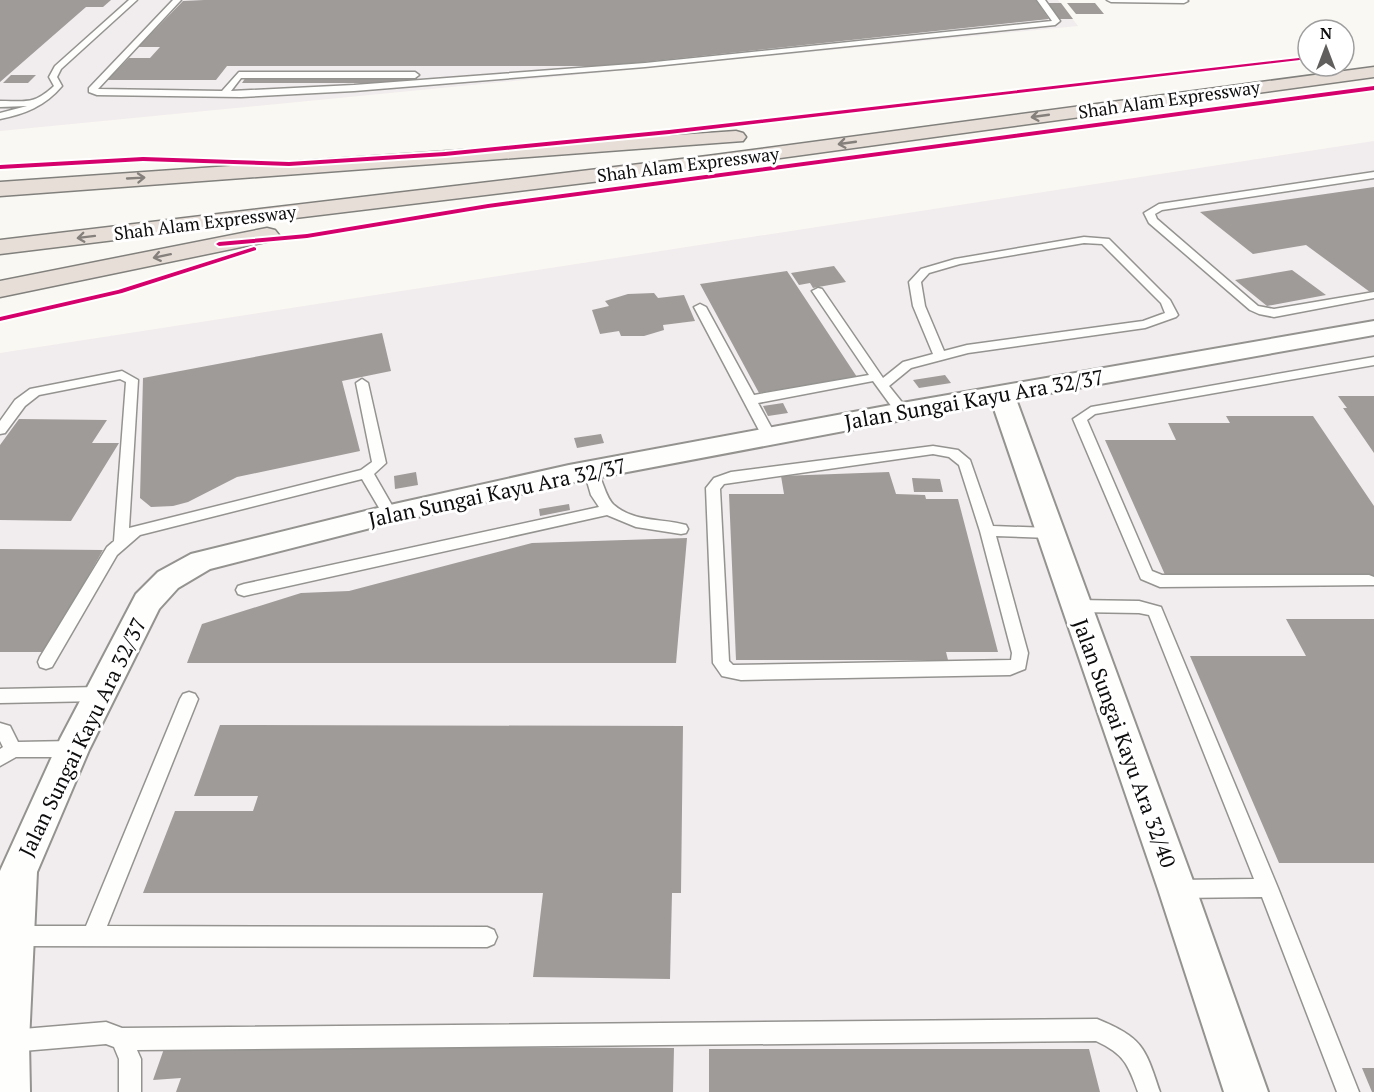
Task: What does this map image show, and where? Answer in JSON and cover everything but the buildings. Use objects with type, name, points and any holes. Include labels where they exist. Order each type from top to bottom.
[{"type":"highway","points":[[1356,62],[1374,60]]},
{"type":"highway","name":"Shah Alam Expressway","points":[[0,230],[736,137],[1296,69]]},
{"type":"highway","name":"Shah Alam Expressway","points":[[0,247],[707,162],[1374,72]]},
{"type":"highway","points":[[0,189],[112,179],[321,168],[736,137]]},
{"type":"highway","points":[[0,289],[347,219],[707,162]]},
{"type":"street","name":"Jalan Sungai Kayu Ara 32/37","points":[[8,1092],[8,1042],[18,872],[72,749],[147,602],[168,580],[201,561],[390,514],[591,471],[902,411],[1374,328]]},
{"type":"street","name":"Jalan Sungai Kayu Ara 32/40","points":[[1002,395],[1177,889],[1246,1092]]},
{"type":"lane","points":[[0,116],[18,114],[41,102],[58,86],[53,77],[58,68],[133,0]]},
{"type":"lane","points":[[177,0],[92,90],[96,92],[224,94],[417,83],[645,65],[1054,23],[1056,21],[1041,0]]},
{"type":"lane","points":[[1111,0],[1184,1]]},
{"type":"lane","points":[[224,94],[236,76],[243,74],[413,75],[416,76],[417,83]]},
{"type":"lane","points":[[0,104],[41,102]]},
{"type":"lane","points":[[1374,175],[1159,207],[1149,213],[1153,221],[1254,308],[1263,312],[1274,313],[1374,295]]},
{"type":"lane","points":[[750,400],[879,381],[907,364],[940,356],[967,349],[1145,324],[1172,315],[1166,302],[1105,241],[1084,240],[959,261],[925,271],[915,282],[919,306],[940,356]]},
{"type":"lane","points":[[818,291],[902,411]]},
{"type":"lane","points":[[700,307],[769,436]]},
{"type":"lane","points":[[1369,581],[1160,581],[1146,575],[1080,419],[1090,411],[1374,361]]},
{"type":"lane","points":[[0,430],[20,403],[35,393],[122,375],[132,380],[122,543]]},
{"type":"lane","points":[[46,662],[112,551],[135,531],[349,479],[366,473],[379,463],[362,383]]},
{"type":"lane","points":[[933,450],[953,453],[965,463],[987,531],[1020,653],[1018,664],[1010,668],[741,673],[728,671],[721,663],[714,488],[719,481],[933,450]]},
{"type":"lane","points":[[591,471],[599,497],[610,509],[636,523],[681,529]]},
{"type":"lane","points":[[366,473],[390,514]]},
{"type":"lane","points":[[243,590],[610,509]]},
{"type":"lane","points":[[987,531],[1050,533]]},
{"type":"lane","points":[[1077,606],[1139,607],[1155,611],[1348,1092]]},
{"type":"lane","points":[[0,696],[99,694]]},
{"type":"lane","points":[[92,937],[189,699]]},
{"type":"lane","points":[[0,730],[4,730],[7,754],[72,749]]},
{"type":"lane","points":[[1177,889],[1268,888]]},
{"type":"lane","points":[[15,936],[487,937]]},
{"type":"lane","points":[[8,1042],[106,1034],[122,1039],[1097,1030],[1123,1042],[1138,1059],[1149,1092]]},
{"type":"lane","points":[[122,1039],[130,1059],[130,1092]]},
{"type":"shaded area","points":[[0,0],[1058,0],[1078,26],[0,131]]},
{"type":"shaded area","points":[[1374,141],[1374,1092],[0,1092],[0,353]]},
{"type":"cycle path","points":[[0,167],[143,159],[289,164],[445,154],[669,132],[1296,59]]},
{"type":"cycle path","points":[[219,244],[307,236],[488,206],[1374,88]]},
{"type":"cycle path","points":[[0,319],[120,292],[254,249]]}]
